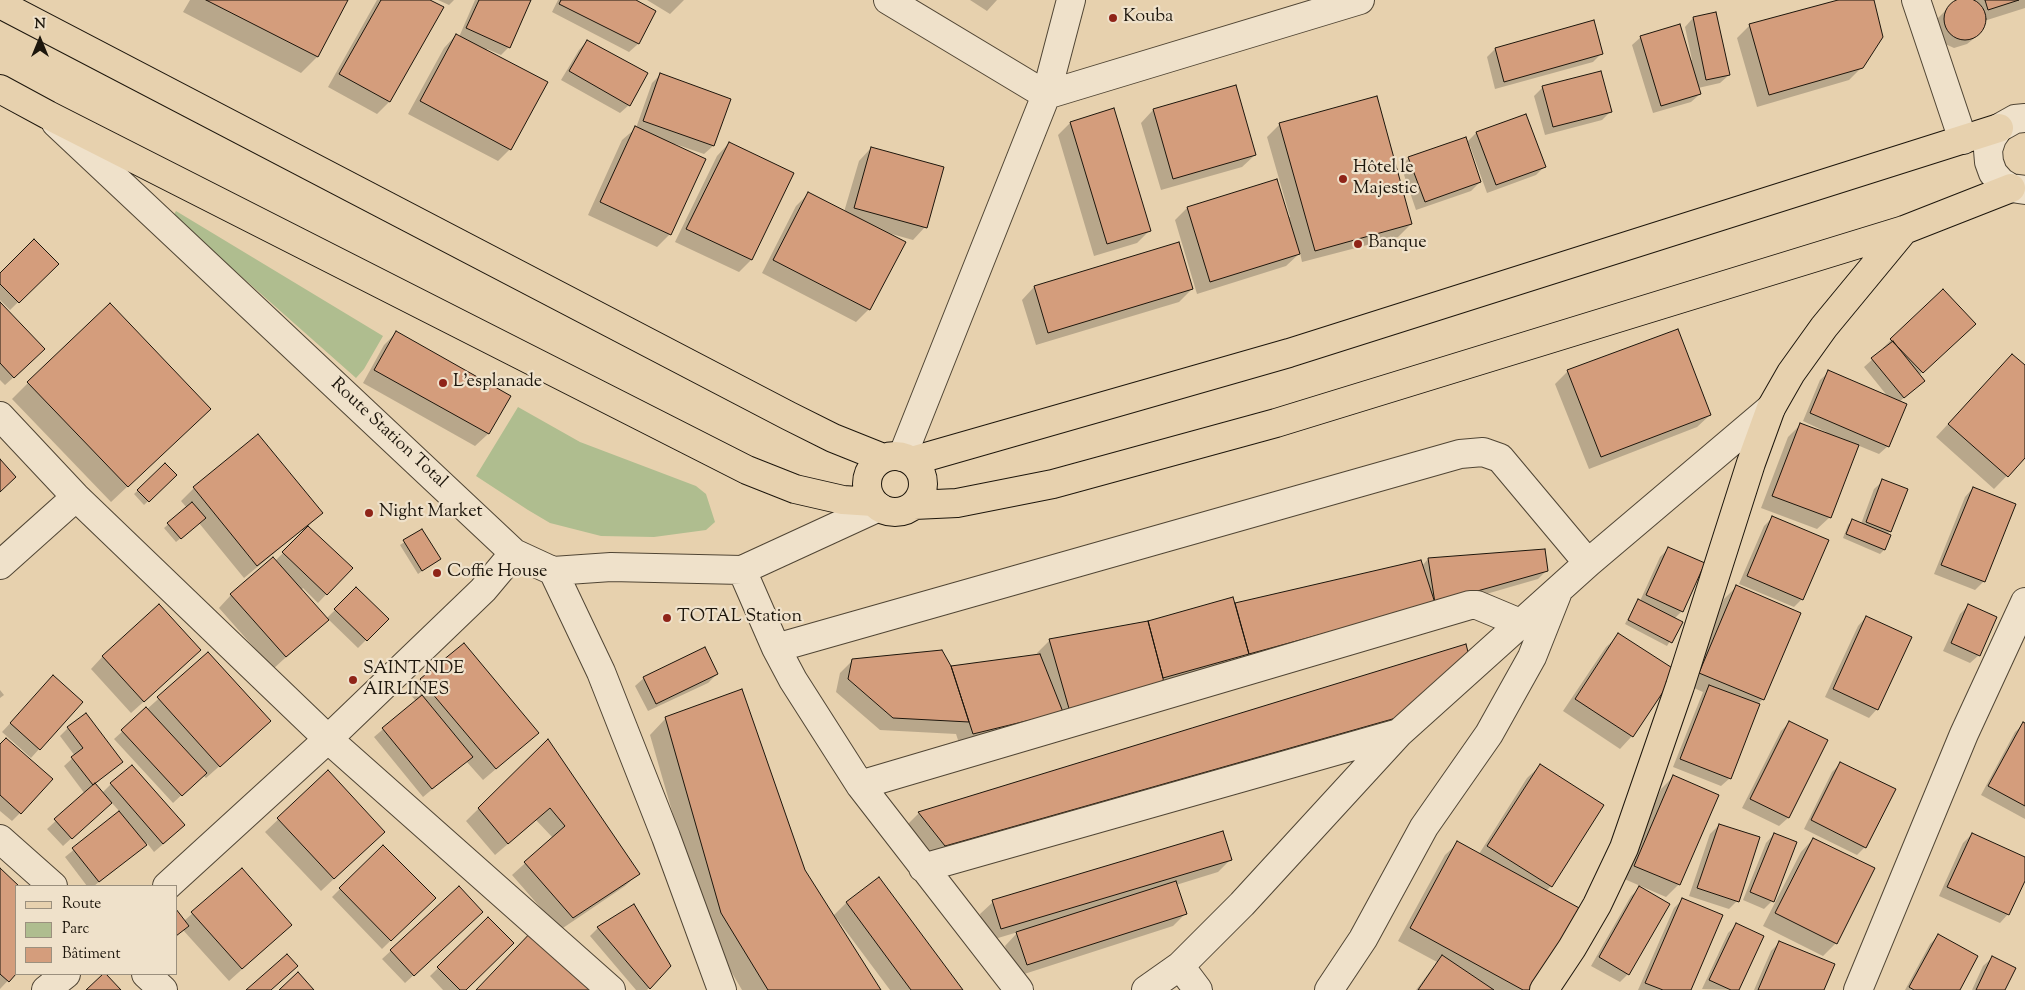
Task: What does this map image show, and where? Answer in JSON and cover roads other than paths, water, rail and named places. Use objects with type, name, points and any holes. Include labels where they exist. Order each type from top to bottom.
[{"type":"main road","points":[[0,4],[780,412],[833,438],[899,459],[918,468],[922,477],[923,487],[920,497],[914,505],[903,511],[890,512],[876,504],[843,500],[795,489],[747,470],[0,89]]},
{"type":"main road","points":[[876,504],[868,493],[867,483],[869,473],[875,464],[1290,353],[1999,128]]},
{"type":"main road","points":[[914,505],[957,503],[1044,486],[1267,425],[1904,230],[2018,189]]},
{"type":"main road","points":[[1544,990],[1598,905],[1624,848],[1680,686],[1751,463],[1771,408],[1791,373],[1824,327],[1904,230]]},
{"type":"street","points":[[888,0],[1046,95],[1360,0]]},
{"type":"street","points":[[899,459],[1046,95],[1071,0]]},
{"type":"street","points":[[1916,0],[1963,140]]},
{"type":"street","name":"Route Station Total","points":[[48,115],[514,553],[554,571],[611,568],[742,570],[876,504]]},
{"type":"street","points":[[2018,189],[2001,182],[1993,173],[1989,162],[1988,150],[1992,138],[1999,128],[2015,119],[2025,118]]},
{"type":"street","points":[[1146,990],[1180,966],[1248,897],[1399,733],[1588,563],[1771,408]]},
{"type":"street","points":[[0,416],[76,497],[328,739],[611,990]]},
{"type":"street","points":[[776,648],[1460,454],[1483,452],[1500,458],[1588,563]]},
{"type":"street","points":[[0,565],[76,497]]},
{"type":"street","points":[[168,885],[328,739],[484,590],[514,553]]},
{"type":"street","points":[[742,570],[776,648],[793,680],[860,785],[1019,990]]},
{"type":"street","points":[[554,571],[601,672],[666,836],[717,988]]},
{"type":"street","points":[[1330,990],[1363,939],[1424,827],[1489,734],[1532,657],[1560,588]]},
{"type":"street","points":[[1858,990],[1964,734],[2025,602]]},
{"type":"street","points":[[860,785],[1470,604],[1477,604],[1520,623]]},
{"type":"street","points":[[923,868],[1399,733]]},
{"type":"street","points":[[0,839],[52,885]]},
{"type":"street","points":[[1180,966],[1198,990]]},
{"type":"street","points":[[46,990],[65,975]]},
{"type":"street","points":[[147,975],[163,990]]},
{"type":"place","name":"Kouba","points":[[1113,18]]},
{"type":"place","name":"Hôtel le Majestic","points":[[1343,179]]},
{"type":"place","name":"Banque","points":[[1358,244]]},
{"type":"place","name":"L'esplanade","points":[[443,383]]},
{"type":"place","name":"Night Market","points":[[369,513]]},
{"type":"place","name":"Coffie House","points":[[437,573]]},
{"type":"place","name":"TOTAL Station","points":[[667,618]]},
{"type":"place","name":"SAINT NDE AIRLINES","points":[[353,680]]}]
